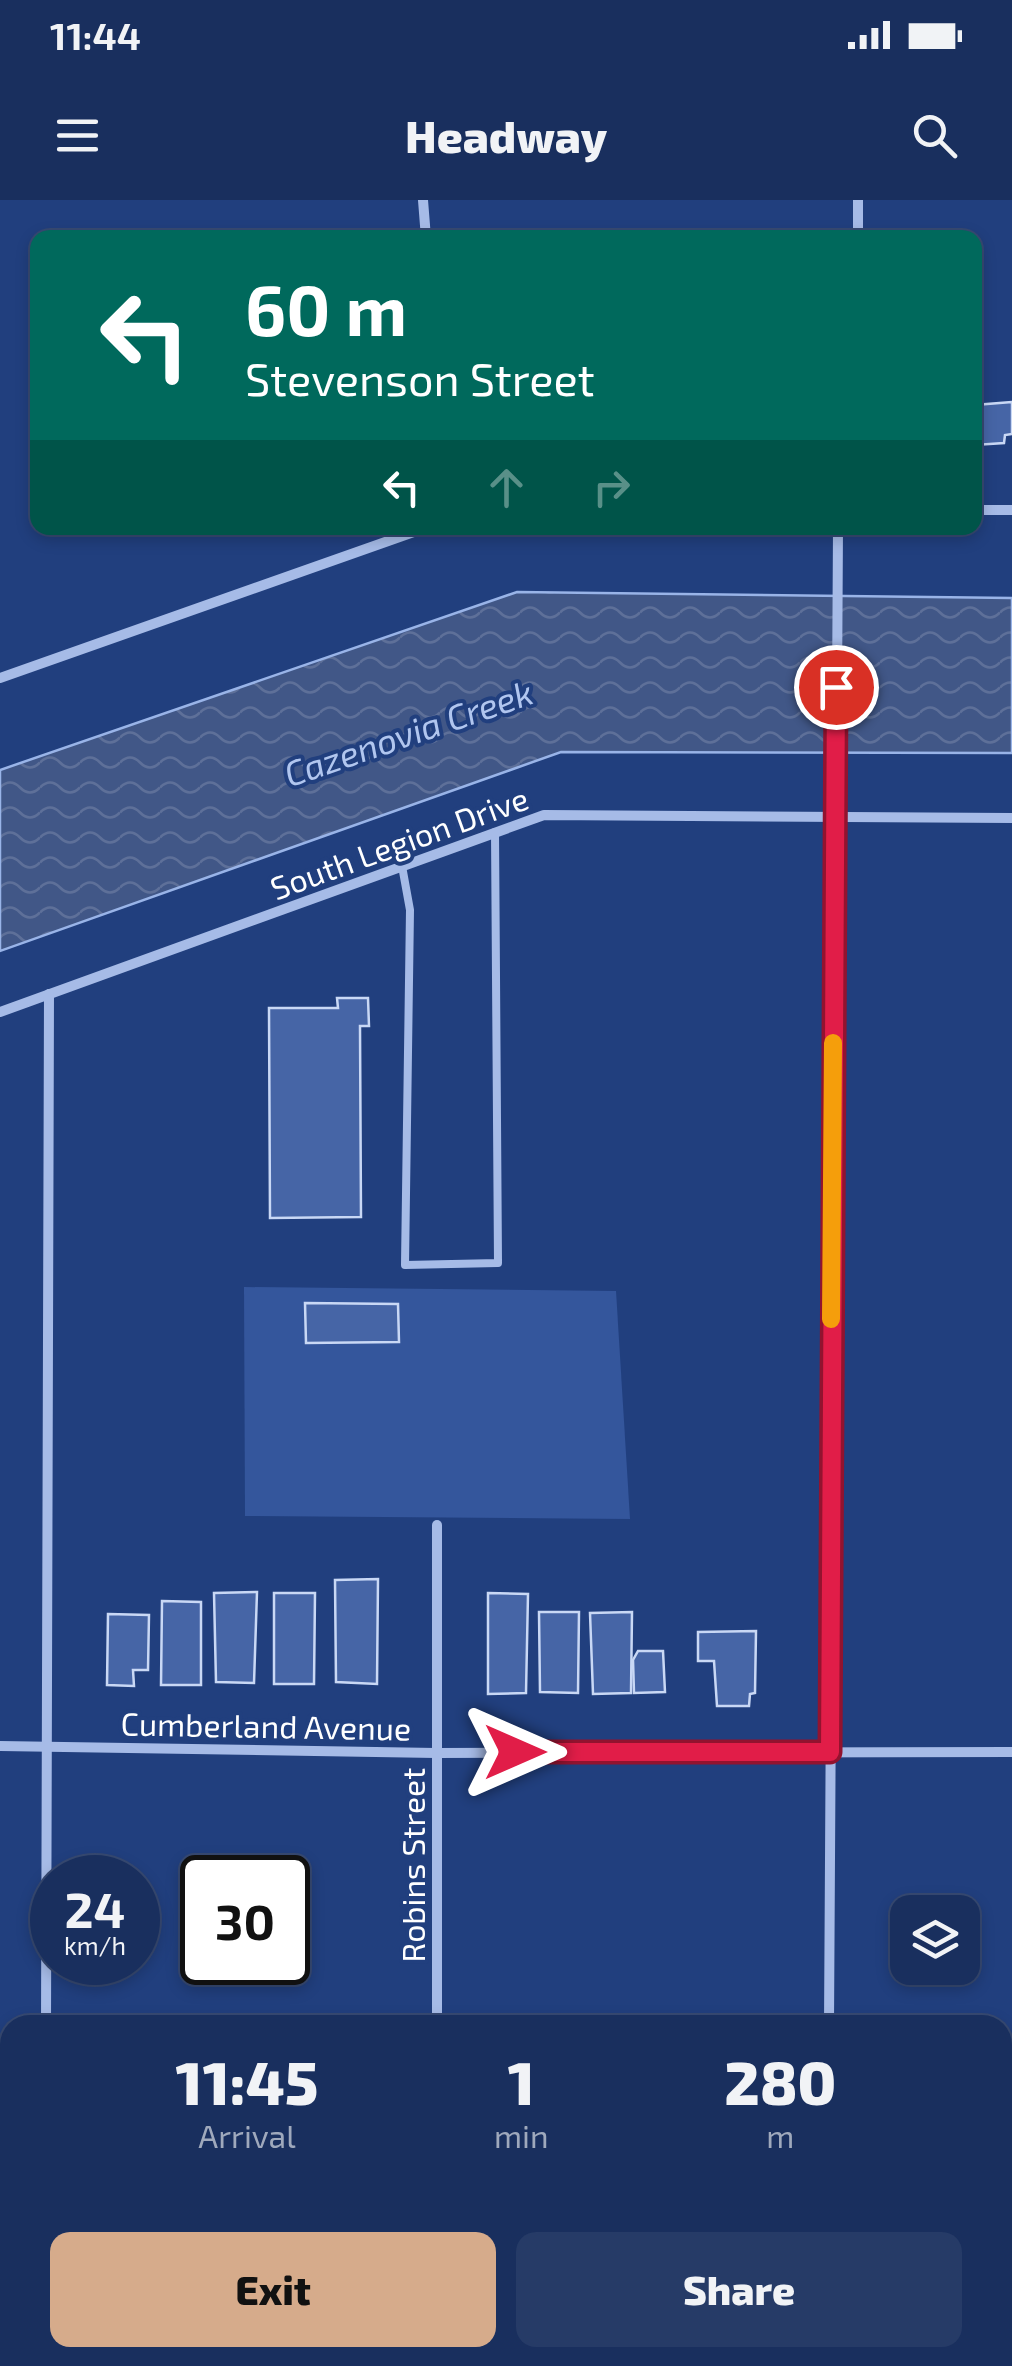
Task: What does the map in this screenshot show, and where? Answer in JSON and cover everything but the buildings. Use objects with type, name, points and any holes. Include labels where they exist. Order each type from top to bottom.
[{"type":"street","points":[[423,200],[425,230]]},
{"type":"street","points":[[858,200],[858,230]]},
{"type":"street","points":[[982,510],[1012,510]]},
{"type":"street","points":[[0,678],[405,535]]},
{"type":"street","points":[[829,2015],[838,535]]},
{"type":"street","name":"South Legion Drive","points":[[0,1012],[544,814],[1012,818]]},
{"type":"street","points":[[46,2015],[50,994]]},
{"type":"street","name":"Robins Street","points":[[438,1525],[438,2015]]},
{"type":"street","name":"Cumberland Avenue","points":[[0,1746],[436,1753],[1012,1752]]},
{"type":"lane","points":[[402,866],[410,910],[405,1264],[498,1264],[495,832]]},
{"type":"shaded area","points":[[244,1287],[616,1291],[630,1519],[245,1516]]},
{"type":"water","name":"Cazenovia Creek","points":[[517,592],[1012,598],[1012,753],[561,752],[0,951],[0,770]]},
{"type":"slow traffic","points":[[831,1319],[833,1043]]},
{"type":"route","points":[[515,1752],[830,1752],[836,687]]}]
